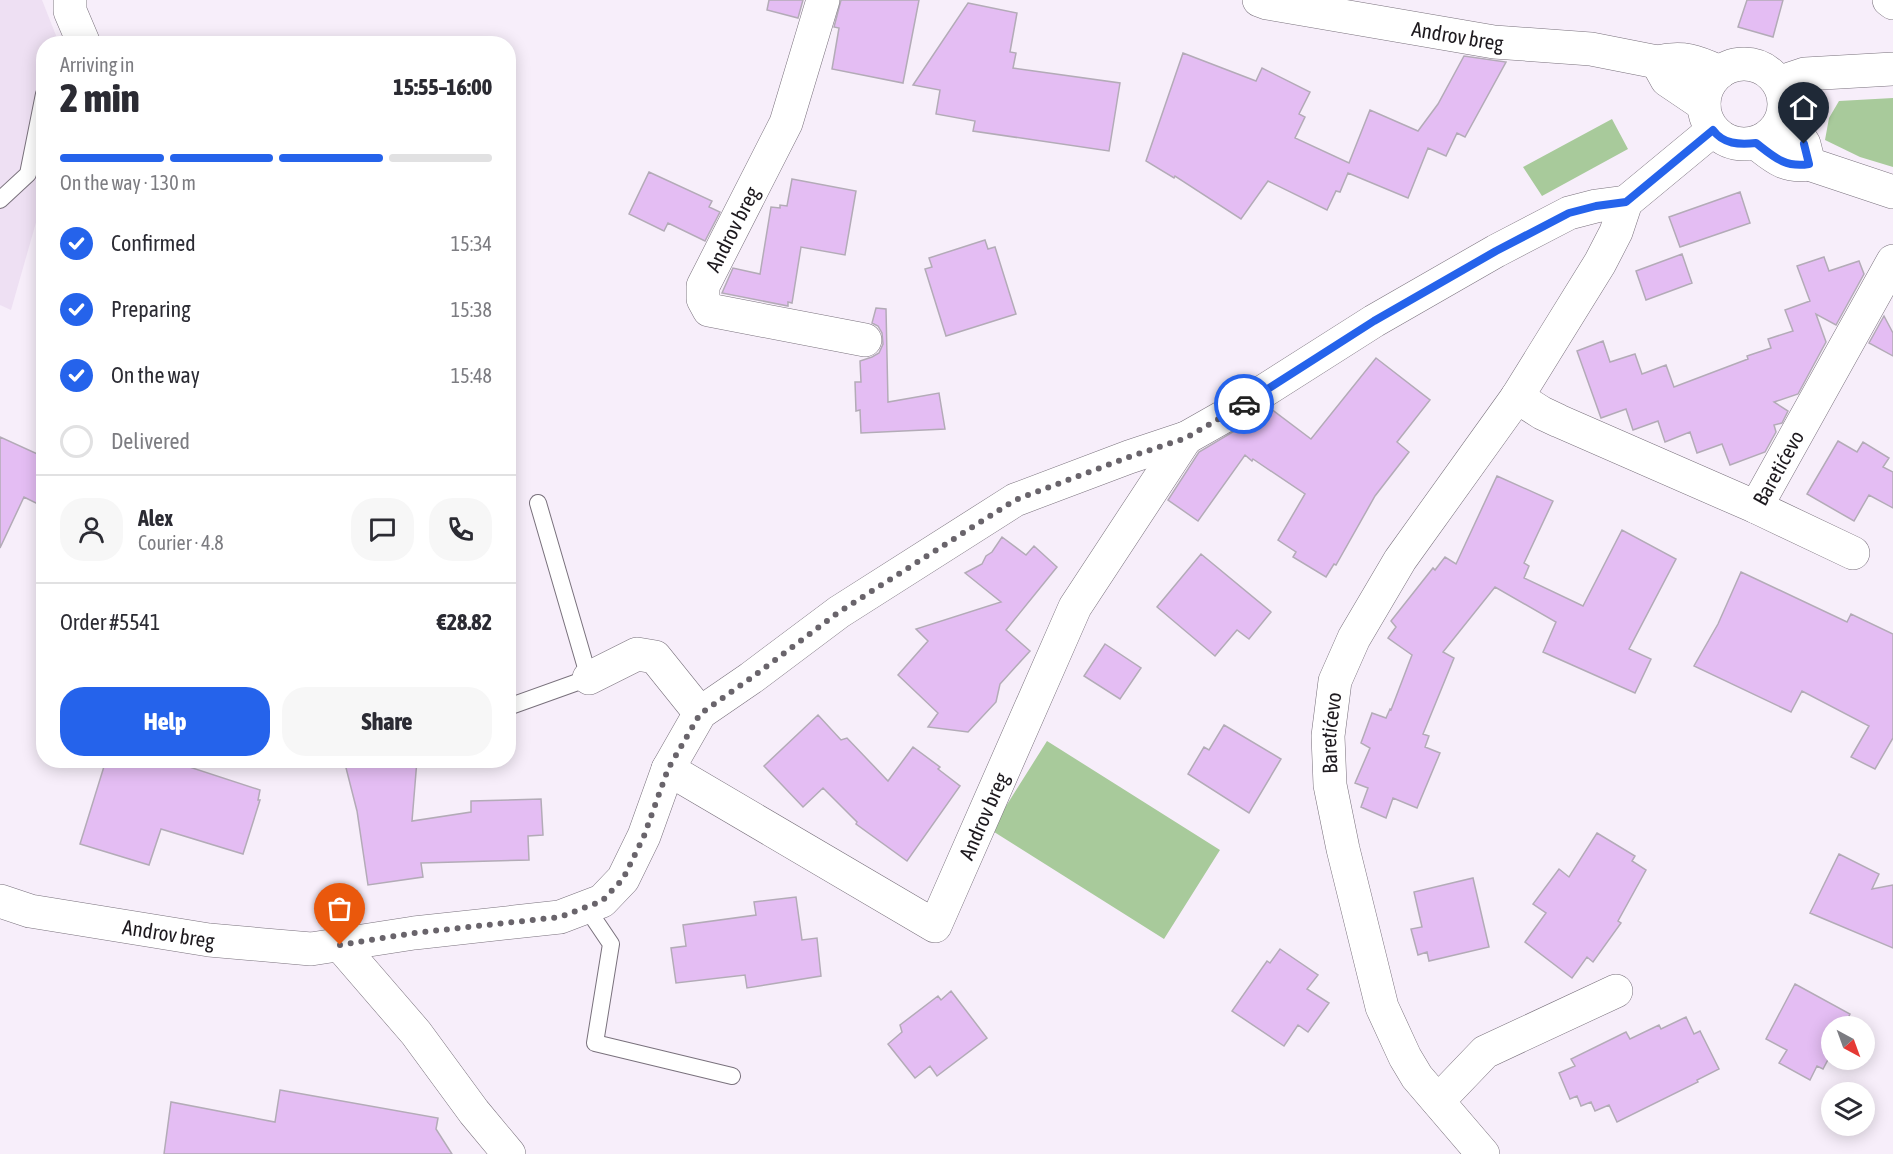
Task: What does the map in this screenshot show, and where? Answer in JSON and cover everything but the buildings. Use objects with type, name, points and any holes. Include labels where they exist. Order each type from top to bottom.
[{"type":"street","points":[[70,0],[70,11],[81,36]]},
{"type":"street","name":"Androv breg","points":[[823,0],[786,123],[703,286],[703,299],[709,310],[865,340]]},
{"type":"street","name":"Androv breg","points":[[1259,0],[1494,42],[1591,49],[1657,62],[1674,58],[1696,61],[1720,72]]},
{"type":"street","points":[[1889,0],[1893,3]]},
{"type":"street","points":[[1657,62],[1667,80],[1708,118],[1728,142],[1741,145],[1756,143],[1768,137],[1778,127],[1782,100],[1790,79],[1805,74],[1893,69]]},
{"type":"street","points":[[1708,118],[1705,95],[1710,82],[1720,72],[1732,65],[1747,63],[1761,67],[1772,75],[1804,144],[1809,164]]},
{"type":"street","points":[[1626,202],[1708,118]]},
{"type":"street","points":[[1756,143],[1779,160],[1797,166],[1809,164],[1893,192]]},
{"type":"street","name":"Androv breg","points":[[0,901],[30,911],[209,939],[311,949],[414,933],[560,917],[602,901],[623,879],[644,836],[668,769],[700,714],[839,612],[1015,500],[1186,438],[1233,411],[1374,321],[1496,251],[1569,213],[1626,202]]},
{"type":"street","name":"Baretićevo","points":[[1483,1154],[1417,1077],[1382,1007],[1330,784],[1328,736],[1335,681],[1354,638],[1400,560],[1517,397],[1600,263],[1616,232],[1626,202]]},
{"type":"street","name":"Baretićevo","points":[[1517,397],[1559,422],[1756,507],[1893,261]]},
{"type":"street","name":"Androv breg","points":[[668,769],[935,926],[1075,607],[1186,438]]},
{"type":"street","points":[[1756,507],[1853,553]]},
{"type":"street","points":[[588,678],[637,654],[656,657],[700,714]]},
{"type":"street","points":[[340,945],[416,1033],[474,1112],[510,1154]]},
{"type":"street","points":[[1438,1101],[1485,1052],[1616,991]]},
{"type":"lane","points":[[0,200],[28,174],[36,134]]},
{"type":"lane","points":[[516,704],[588,678],[537,503]]},
{"type":"lane","points":[[586,907],[610,944],[595,1043],[732,1076]]},
{"type":"shaded area","points":[[0,0],[42,0],[56,36],[36,36],[36,222],[11,310],[0,305]]},
{"type":"green space","points":[[1893,98],[1893,167],[1860,157],[1825,140],[1829,118],[1839,101]]},
{"type":"green space","points":[[1612,119],[1628,149],[1542,196],[1523,167]]},
{"type":"green space","points":[[1047,741],[1220,850],[1164,939],[991,830]]},
{"type":"way so far","points":[[340,945],[414,933],[560,917],[602,901],[623,879],[644,836],[668,769],[700,714],[839,612],[1015,500],[1186,438],[1244,404]]},
{"type":"route","points":[[1244,404],[1374,321],[1496,251],[1569,213],[1626,202],[1713,130],[1728,142],[1741,145],[1756,143],[1779,160],[1797,166],[1809,164],[1804,144]]}]
